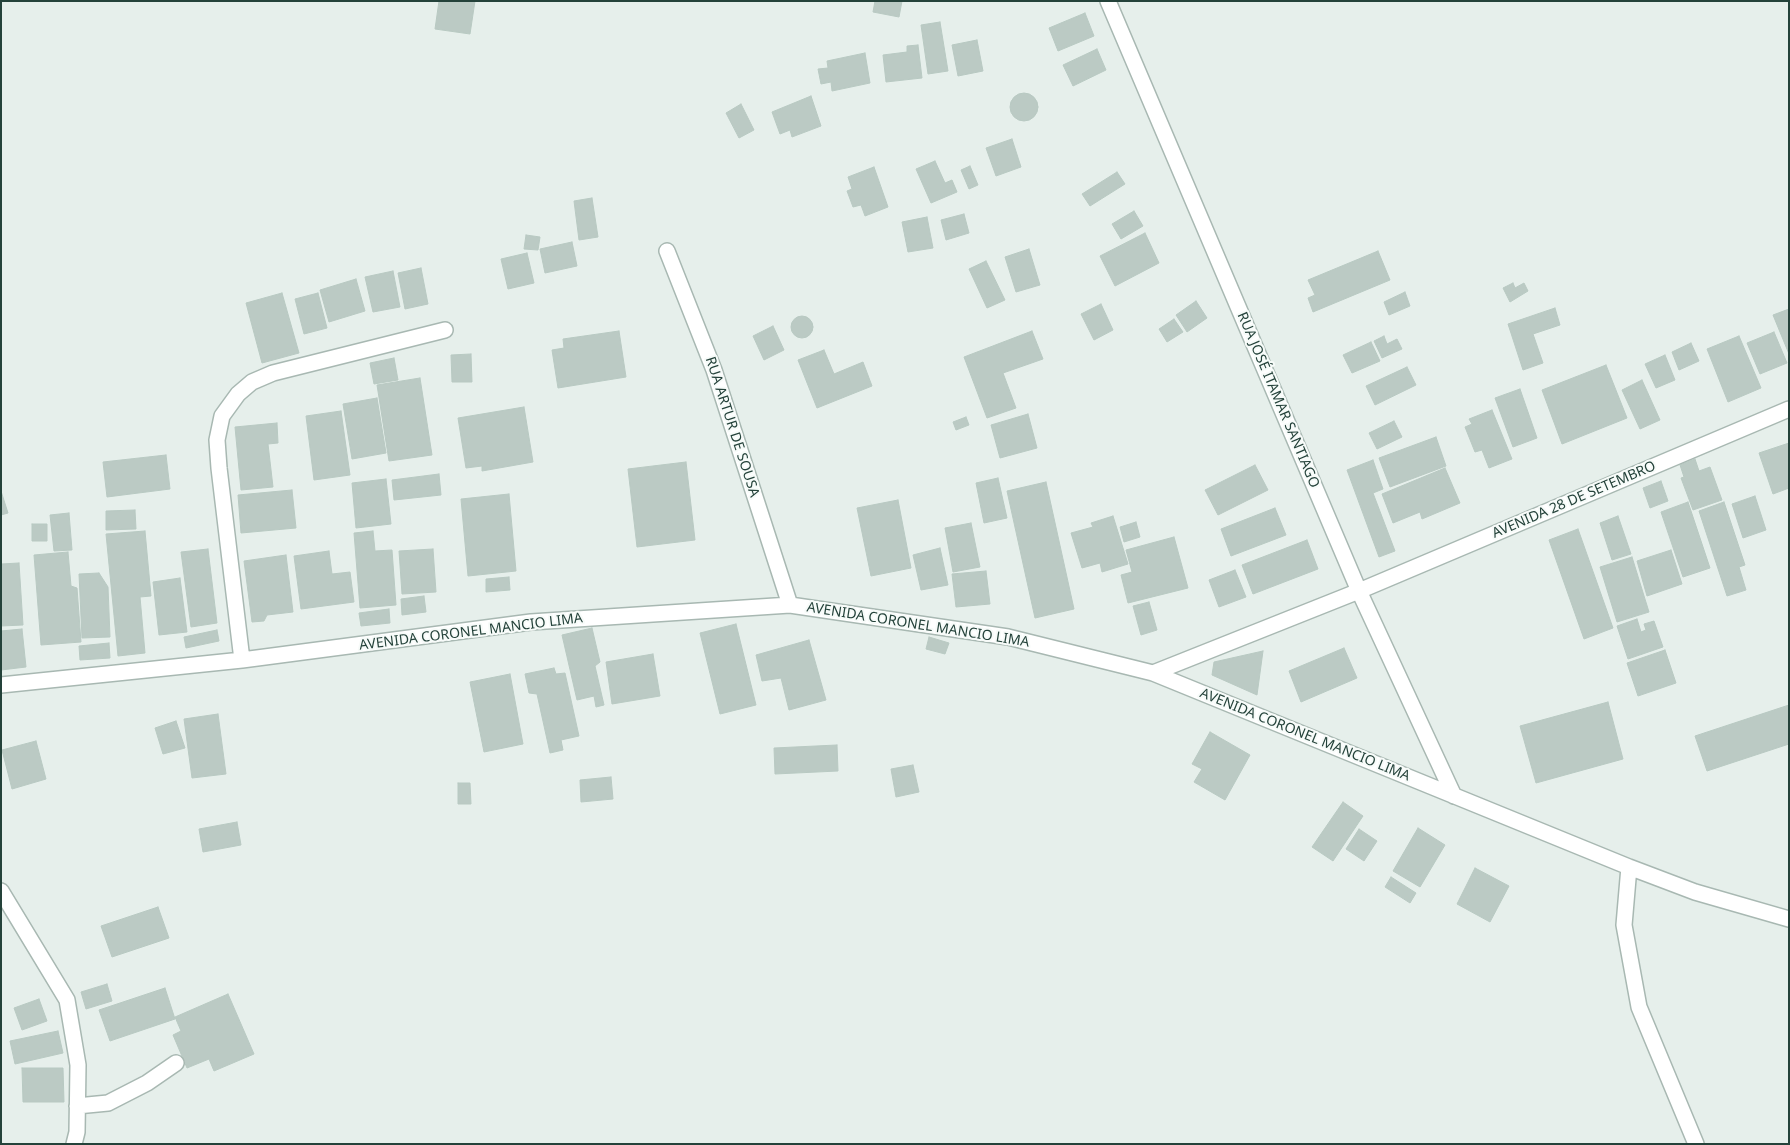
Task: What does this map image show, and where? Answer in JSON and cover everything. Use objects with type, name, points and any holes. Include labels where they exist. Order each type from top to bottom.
[{"type":"street","name":"RUA JOSÉ ITAMAR SANTIAGO","points":[[1108,1],[1359,591],[1454,796]]},
{"type":"street","name":"RUA ARTUR DE SOUSA","points":[[667,251],[714,370],[790,605]]},
{"type":"street","points":[[242,660],[217,440],[218,427],[226,409],[238,394],[252,382],[273,373],[445,330]]},
{"type":"street","name":"AVENIDA 28 DE SETEMBRO","points":[[1153,673],[1359,591],[1789,409]]},
{"type":"street","name":"AVENIDA CORONEL MANCIO LIMA","points":[[1,685],[242,660],[531,622],[790,605],[1008,638],[1153,673],[1629,867],[1696,892],[1789,919]]},
{"type":"street","points":[[1629,867],[1624,925],[1639,1007],[1696,1144]]},
{"type":"street","points":[[1,891],[67,1000],[78,1065],[77,1132],[74,1144]]},
{"type":"street","points":[[77,1106],[108,1104],[176,1063]]},
{"type":"building","points":[[439,1],[475,1],[470,34],[435,29]]},
{"type":"building","points":[[875,1],[902,1],[899,17],[873,12]]},
{"type":"building","points":[[1085,13],[1094,36],[1058,51],[1049,28]]},
{"type":"building","points":[[940,22],[948,71],[928,74],[921,25]]},
{"type":"building","points":[[977,40],[983,71],[958,76],[952,45]]},
{"type":"building","points":[[918,45],[922,78],[886,82],[883,55],[907,52],[907,46]]},
{"type":"building","points":[[1097,49],[1106,70],[1073,86],[1063,65]]},
{"type":"building","points":[[865,53],[870,83],[832,91],[831,82],[821,84],[818,69],[828,68],[827,61]]},
{"type":"building","points":[[1024,93],[1034,97],[1038,107],[1034,117],[1024,121],[1014,117],[1010,107],[1014,97]]},
{"type":"building","points":[[811,96],[821,126],[792,137],[790,130],[780,134],[772,112]]},
{"type":"building","points":[[741,104],[754,130],[739,138],[726,113]]},
{"type":"building","points":[[1012,139],[1021,167],[996,176],[986,148]]},
{"type":"building","points":[[935,161],[945,183],[952,180],[957,192],[931,203],[916,169]]},
{"type":"building","points":[[970,166],[978,185],[969,189],[961,170]]},
{"type":"building","points":[[874,167],[888,207],[865,216],[861,205],[853,207],[847,191],[852,189],[848,177]]},
{"type":"building","points":[[1117,172],[1125,184],[1090,206],[1082,194]]},
{"type":"building","points":[[592,198],[598,237],[579,240],[574,201]]},
{"type":"building","points":[[1134,211],[1143,226],[1121,239],[1112,224]]},
{"type":"building","points":[[964,214],[969,233],[946,240],[941,220]]},
{"type":"building","points":[[927,217],[933,248],[908,252],[902,222]]},
{"type":"building","points":[[1145,233],[1159,263],[1115,286],[1100,256]]},
{"type":"building","points":[[526,235],[540,237],[538,250],[524,249]]},
{"type":"building","points":[[572,242],[577,266],[545,273],[540,249]]},
{"type":"building","points":[[1029,249],[1040,285],[1016,292],[1005,257]]},
{"type":"building","points":[[1378,251],[1390,280],[1313,312],[1308,298],[1315,295],[1308,280]]},
{"type":"building","points":[[527,253],[534,283],[508,289],[501,259]]},
{"type":"building","points":[[986,261],[1005,300],[987,308],[969,269]]},
{"type":"building","points":[[421,268],[428,304],[405,309],[398,273]]},
{"type":"building","points":[[393,271],[400,307],[373,312],[365,277]]},
{"type":"building","points":[[356,279],[365,311],[329,322],[320,290]]},
{"type":"building","points":[[1513,283],[1515,288],[1524,283],[1528,291],[1510,302],[1503,288]]},
{"type":"building","points":[[1405,292],[1410,306],[1389,315],[1384,302]]},
{"type":"building","points":[[282,293],[299,353],[262,363],[246,303]]},
{"type":"building","points":[[318,293],[327,328],[304,334],[295,299]]},
{"type":"building","points":[[1196,301],[1207,318],[1187,332],[1176,315]]},
{"type":"building","points":[[1101,304],[1113,330],[1094,340],[1081,314]]},
{"type":"building","points":[[1555,308],[1560,325],[1533,334],[1543,363],[1523,370],[1508,324]]},
{"type":"building","points":[[1789,309],[1789,354],[1773,315]]},
{"type":"building","points":[[802,316],[810,319],[813,327],[810,335],[802,338],[794,335],[791,327],[794,319]]},
{"type":"building","points":[[1174,319],[1183,332],[1167,342],[1159,329]]},
{"type":"building","points":[[773,326],[784,350],[764,360],[753,336]]},
{"type":"building","points":[[619,331],[626,377],[558,388],[552,350],[564,348],[563,339]]},
{"type":"building","points":[[1032,331],[1043,359],[1003,373],[1016,408],[987,418],[964,357]]},
{"type":"building","points":[[1774,332],[1787,363],[1760,374],[1747,343]]},
{"type":"building","points":[[1384,336],[1387,344],[1397,339],[1402,349],[1382,358],[1374,341]]},
{"type":"building","points":[[1739,336],[1761,388],[1728,402],[1707,349]]},
{"type":"building","points":[[1371,342],[1380,361],[1352,373],[1343,355]]},
{"type":"building","points":[[1691,343],[1699,361],[1679,370],[1672,352]]},
{"type":"building","points":[[824,350],[834,374],[863,362],[872,386],[817,408],[798,360]]},
{"type":"building","points":[[471,354],[472,382],[452,382],[451,355]]},
{"type":"building","points":[[1665,355],[1675,380],[1656,388],[1645,364]]},
{"type":"building","points":[[394,358],[398,380],[374,384],[370,363]]},
{"type":"building","points":[[1606,365],[1627,418],[1562,444],[1542,390]]},
{"type":"building","points":[[1407,367],[1416,385],[1375,405],[1366,386]]},
{"type":"building","points":[[420,378],[432,455],[389,461],[377,385]]},
{"type":"building","points":[[1642,380],[1660,420],[1640,429],[1622,390]]},
{"type":"building","points":[[1520,389],[1537,438],[1513,447],[1495,398]]},
{"type":"building","points":[[377,398],[386,453],[352,459],[343,404]]},
{"type":"building","points":[[524,407],[533,462],[482,471],[482,466],[466,468],[458,418]]},
{"type":"building","points":[[1492,410],[1512,459],[1489,468],[1482,450],[1475,452],[1465,427],[1472,424],[1469,419]]},
{"type":"building","points":[[341,411],[350,475],[314,480],[306,416]]},
{"type":"building","points":[[1028,414],[1037,448],[1000,458],[991,425]]},
{"type":"building","points":[[966,417],[969,425],[956,430],[953,422]]},
{"type":"building","points":[[1394,421],[1402,437],[1377,449],[1369,433]]},
{"type":"building","points":[[277,423],[278,443],[268,444],[273,487],[241,490],[235,427]]},
{"type":"building","points":[[1436,437],[1446,466],[1390,487],[1379,458]]},
{"type":"building","points":[[1789,443],[1789,488],[1773,494],[1759,453]]},
{"type":"building","points":[[166,455],[170,489],[107,497],[103,462]]},
{"type":"building","points":[[1695,459],[1699,471],[1710,467],[1722,500],[1693,510],[1681,478],[1684,477],[1680,465]]},
{"type":"building","points":[[1373,460],[1383,489],[1373,493],[1395,551],[1379,557],[1347,470]]},
{"type":"building","points":[[686,462],[695,540],[637,547],[628,469]]},
{"type":"building","points":[[1255,465],[1268,490],[1218,515],[1205,490]]},
{"type":"building","points":[[1445,468],[1460,503],[1422,519],[1420,512],[1393,523],[1382,494]]},
{"type":"building","points":[[439,474],[441,495],[394,500],[392,480]]},
{"type":"building","points":[[998,478],[1007,518],[984,523],[976,483]]},
{"type":"building","points":[[386,479],[391,524],[356,528],[352,483]]},
{"type":"building","points":[[1661,481],[1668,501],[1650,508],[1643,488]]},
{"type":"building","points":[[1046,482],[1074,609],[1035,618],[1007,491]]},
{"type":"building","points":[[292,490],[296,528],[241,533],[238,495]]},
{"type":"building","points":[[1,491],[8,513],[1,515]]},
{"type":"building","points":[[509,494],[516,571],[468,576],[461,499]]},
{"type":"building","points":[[1755,496],[1766,530],[1743,538],[1732,504]]},
{"type":"building","points":[[898,500],[911,568],[871,576],[857,508]]},
{"type":"building","points":[[1688,502],[1710,568],[1683,577],[1661,512]]},
{"type":"building","points":[[1724,502],[1745,565],[1739,567],[1746,590],[1727,596],[1699,511]]},
{"type":"building","points":[[1275,508],[1286,535],[1231,556],[1221,529]]},
{"type":"building","points":[[135,510],[136,529],[106,530],[106,511]]},
{"type":"building","points":[[69,513],[72,550],[54,551],[50,515]]},
{"type":"building","points":[[1113,516],[1128,564],[1102,572],[1100,563],[1082,568],[1071,533],[1093,527],[1091,523]]},
{"type":"building","points":[[1618,516],[1631,554],[1612,560],[1600,523]]},
{"type":"building","points":[[1136,522],[1140,537],[1124,542],[1120,527]]},
{"type":"building","points":[[971,523],[980,567],[953,572],[945,528]]},
{"type":"building","points":[[32,524],[47,524],[47,541],[32,541]]},
{"type":"building","points":[[1578,529],[1613,628],[1584,639],[1549,540]]},
{"type":"building","points":[[145,531],[151,596],[140,597],[145,653],[118,656],[106,534]]},
{"type":"building","points":[[373,531],[375,551],[392,550],[396,605],[360,608],[354,533]]},
{"type":"building","points":[[1174,537],[1188,588],[1128,603],[1121,575],[1132,572],[1126,550]]},
{"type":"building","points":[[1307,540],[1318,569],[1253,594],[1242,565]]},
{"type":"building","points":[[940,548],[948,585],[921,590],[913,555]]},
{"type":"building","points":[[208,549],[217,623],[191,627],[181,552]]},
{"type":"building","points":[[433,549],[436,592],[402,594],[399,551]]},
{"type":"building","points":[[1671,550],[1682,584],[1647,596],[1637,561]]},
{"type":"building","points":[[329,551],[332,574],[350,572],[354,602],[301,609],[294,556]]},
{"type":"building","points":[[68,552],[71,586],[77,588],[81,642],[41,645],[34,555]]},
{"type":"building","points":[[286,555],[293,612],[267,615],[264,621],[252,622],[244,561]]},
{"type":"building","points":[[1632,557],[1649,612],[1617,622],[1600,567]]},
{"type":"building","points":[[19,563],[23,625],[1,626],[1,564]]},
{"type":"building","points":[[1235,570],[1246,597],[1219,607],[1209,580]]},
{"type":"building","points":[[986,571],[990,604],[956,607],[952,574]]},
{"type":"building","points":[[99,573],[108,587],[110,637],[82,638],[79,574]]},
{"type":"building","points":[[509,577],[510,590],[486,592],[486,579]]},
{"type":"building","points":[[180,578],[187,632],[159,635],[153,582]]},
{"type":"building","points":[[424,596],[426,612],[402,615],[401,599]]},
{"type":"building","points":[[1149,602],[1157,630],[1141,635],[1133,606]]},
{"type":"building","points":[[389,609],[390,623],[361,626],[359,613]]},
{"type":"building","points":[[1637,619],[1641,632],[1646,630],[1644,624],[1654,621],[1663,647],[1628,659],[1617,626]]},
{"type":"building","points":[[736,624],[756,705],[720,714],[700,633]]},
{"type":"building","points":[[592,628],[600,662],[595,666],[604,705],[596,707],[594,696],[577,700],[562,635]]},
{"type":"building","points":[[22,629],[26,667],[1,670],[1,631]]},
{"type":"building","points":[[217,630],[219,641],[186,648],[184,637]]},
{"type":"building","points":[[929,637],[949,643],[945,654],[926,649]]},
{"type":"building","points":[[809,640],[826,700],[789,710],[781,678],[762,681],[756,655]]},
{"type":"building","points":[[109,643],[110,658],[80,660],[79,646]]},
{"type":"building","points":[[1344,648],[1357,678],[1301,702],[1289,671]]},
{"type":"building","points":[[1665,650],[1676,683],[1638,696],[1627,663]]},
{"type":"building","points":[[1263,651],[1257,695],[1212,675],[1214,662]]},
{"type":"building","points":[[653,654],[660,696],[612,704],[606,662]]},
{"type":"building","points":[[554,668],[556,674],[565,673],[579,736],[561,740],[563,750],[550,753],[537,694],[529,693],[525,674]]},
{"type":"building","points":[[510,674],[523,744],[484,752],[470,682]]},
{"type":"building","points":[[1608,702],[1623,759],[1536,783],[1520,726]]},
{"type":"building","points":[[1789,705],[1789,744],[1707,771],[1695,736]]},
{"type":"building","points":[[218,714],[226,774],[192,778],[184,719]]},
{"type":"building","points":[[176,721],[185,748],[163,754],[155,728]]},
{"type":"building","points":[[1210,732],[1250,755],[1225,800],[1194,782],[1202,769],[1192,764]]},
{"type":"building","points":[[36,741],[46,779],[12,789],[2,750]]},
{"type":"building","points":[[837,745],[838,771],[775,774],[774,748]]},
{"type":"building","points":[[913,765],[919,792],[896,797],[891,769]]},
{"type":"building","points":[[611,777],[613,799],[581,802],[580,780]]},
{"type":"building","points":[[458,783],[470,783],[471,804],[458,804]]},
{"type":"building","points":[[1343,802],[1363,816],[1333,861],[1312,847]]},
{"type":"building","points":[[237,822],[241,845],[203,852],[199,829]]},
{"type":"building","points":[[1418,828],[1445,845],[1420,887],[1393,871]]},
{"type":"building","points":[[1359,829],[1377,841],[1364,861],[1346,849]]},
{"type":"building","points":[[1475,868],[1509,886],[1490,922],[1457,904]]},
{"type":"building","points":[[1391,877],[1416,893],[1410,903],[1385,887]]},
{"type":"building","points":[[158,907],[169,938],[112,957],[101,926]]},
{"type":"building","points":[[107,984],[112,1001],[86,1009],[81,992]]},
{"type":"building","points":[[165,988],[175,1019],[110,1041],[99,1010]]},
{"type":"building","points":[[228,994],[254,1054],[214,1071],[209,1059],[187,1068],[173,1035],[181,1031],[175,1017]]},
{"type":"building","points":[[39,999],[47,1021],[22,1030],[14,1008]]},
{"type":"building","points":[[58,1031],[63,1053],[15,1064],[10,1041]]},
{"type":"building","points":[[22,1068],[63,1068],[64,1102],[23,1102]]}]
